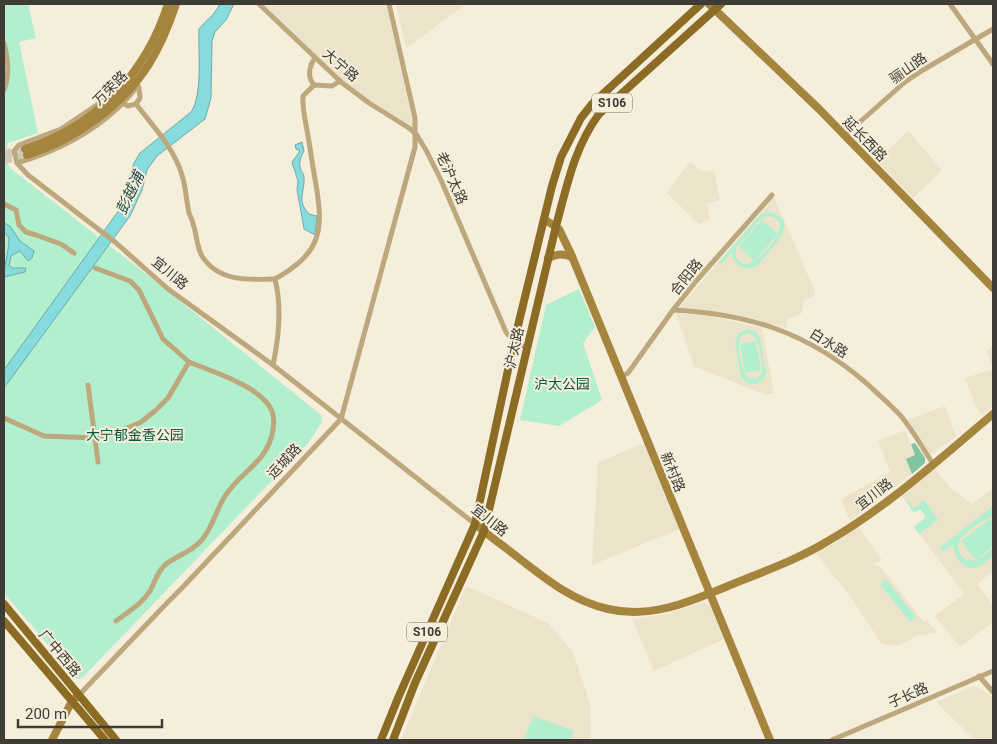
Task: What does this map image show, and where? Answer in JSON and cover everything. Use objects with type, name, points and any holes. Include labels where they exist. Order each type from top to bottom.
[{"type":"main road","name":"沪太路","points":[[381,740],[475,524],[514,342],[561,157],[581,118],[592,104],[701,4]]},
{"type":"main road","name":"沪太路","points":[[393,740],[415,682],[484,531],[556,226],[569,176],[587,130],[600,114],[712,7],[721,4]]},
{"type":"main road","name":"广中西路","points":[[4,604],[116,740]]},
{"type":"main road","name":"广中西路","points":[[4,621],[105,740]]},
{"type":"street","name":"万荣路","points":[[27,154],[92,116],[117,93],[147,54],[156,37],[168,4]]},
{"type":"street","name":"万荣路","points":[[27,154],[66,139],[95,120],[121,98],[144,72],[162,40],[176,4]]},
{"type":"street","name":"大宁路","points":[[259,4],[340,81],[416,134]]},
{"type":"street","name":"老沪太路","points":[[389,4],[415,118],[416,134],[432,161],[506,332],[514,342]]},
{"type":"street","points":[[950,4],[993,64]]},
{"type":"street","name":"延长西路","points":[[712,7],[819,109],[993,288]]},
{"type":"street","name":"骊山路","points":[[844,136],[905,82],[993,29]]},
{"type":"street","points":[[4,43],[9,63],[4,90]]},
{"type":"street","points":[[314,58],[310,64],[310,81],[314,85],[332,86],[340,81]]},
{"type":"street","points":[[117,93],[61,129],[20,145],[14,151],[17,163],[27,154],[53,151],[98,124],[137,88],[144,72]]},
{"type":"street","points":[[136,104],[171,149],[183,175],[197,243],[203,257],[215,269],[230,278],[275,279],[302,261],[311,249],[319,232],[320,208],[302,101],[303,96],[314,85]]},
{"type":"street","points":[[136,104],[141,93],[139,88],[137,88]]},
{"type":"street","points":[[122,103],[128,106],[136,104]]},
{"type":"street","name":"运城路","points":[[52,740],[72,702],[341,418],[413,154],[416,134]]},
{"type":"street","points":[[24,172],[27,154]]},
{"type":"street","name":"宜川路","points":[[17,163],[24,172],[115,242],[168,289],[272,365],[559,589],[602,608],[627,612],[672,608],[796,558],[827,542],[860,521],[993,414]]},
{"type":"street","name":"合阳路","points":[[622,376],[628,373],[673,310],[714,260],[772,195]]},
{"type":"street","points":[[4,204],[16,210],[19,225],[26,232],[61,244],[74,253]]},
{"type":"street","points":[[544,219],[556,226]]},
{"type":"street","name":"新村路","points":[[556,226],[572,257],[622,376],[770,740]]},
{"type":"street","points":[[548,258],[557,254],[566,254],[572,257]]},
{"type":"street","points":[[94,268],[130,281],[139,290],[164,339],[189,362],[236,382],[256,393],[272,411],[274,423],[268,448],[263,456],[233,484],[205,537],[188,552],[165,565],[156,576],[150,590],[142,601],[116,621]]},
{"type":"street","points":[[272,365],[277,343],[278,326],[278,295],[275,279]]},
{"type":"street","name":"白水路","points":[[673,310],[714,314],[757,322],[788,333],[818,347],[853,372],[890,405],[914,434],[933,464]]},
{"type":"street","points":[[514,342],[527,348]]},
{"type":"street","points":[[4,418],[44,436],[95,438],[121,431],[141,422],[168,398],[189,362]]},
{"type":"street","points":[[88,385],[98,462]]},
{"type":"street","name":"子长路","points":[[832,740],[993,671]]},
{"type":"street","points":[[978,676],[993,692]]},
{"type":"shaded area","points":[[262,4],[386,4],[413,129],[369,101],[332,72]]},
{"type":"shaded area","points":[[396,4],[466,4],[406,49]]},
{"type":"shaded area","points":[[908,131],[942,170],[913,198],[877,161]]},
{"type":"shaded area","points":[[690,162],[703,172],[714,170],[720,200],[707,204],[710,219],[699,224],[667,193]]},
{"type":"shaded area","points":[[774,197],[816,294],[804,302],[801,314],[787,320],[786,328],[736,314],[679,308]]},
{"type":"shaded area","points":[[676,313],[714,317],[762,328],[774,393],[766,395],[694,366]]},
{"type":"shaded area","points":[[993,346],[993,369],[987,351]]},
{"type":"shaded area","points":[[993,369],[993,406],[982,415],[975,405],[965,378]]},
{"type":"shaded area","points":[[945,406],[956,437],[931,454],[907,420]]},
{"type":"shaded area","points":[[905,430],[915,455],[906,459],[912,474],[850,521],[841,499],[890,472],[878,441]]},
{"type":"shaded area","points":[[645,443],[680,529],[592,565],[598,462]]},
{"type":"shaded area","points":[[935,468],[950,488],[972,504],[993,488],[993,571],[977,584],[993,605],[993,622],[960,647],[935,616],[964,594],[914,527],[926,517],[920,509],[914,513],[901,495]]},
{"type":"shaded area","points":[[858,527],[882,560],[874,564],[876,567],[880,566],[924,622],[927,620],[937,633],[919,635],[898,646],[882,644],[852,599],[816,553]]},
{"type":"shaded area","points":[[466,586],[548,623],[573,652],[590,703],[591,740],[401,740]]},
{"type":"shaded area","points":[[705,602],[711,606],[724,639],[654,671],[632,619],[667,614]]},
{"type":"shaded area","points":[[973,686],[985,691],[993,699],[993,740],[975,740],[936,702]]},
{"type":"green space","name":"大宁郁金香公园","points":[[4,4],[28,4],[36,38],[19,42],[38,133],[8,143],[5,155],[10,168],[155,281],[321,415],[322,422],[308,443],[83,677],[77,679],[4,593]]},
{"type":"green space","points":[[769,212],[782,218],[784,228],[779,240],[760,263],[750,269],[742,267],[735,261],[731,253],[721,265],[718,263],[758,217]],"holes":[[[767,216],[776,219],[780,224],[779,232],[768,249],[749,264],[740,262],[736,257],[736,248],[761,219]]]},
{"type":"green space","points":[[762,220],[778,234],[754,261],[739,246]]},
{"type":"green space","name":"沪太公园","points":[[579,289],[595,327],[583,343],[602,400],[559,426],[520,420],[546,305]]},
{"type":"green space","points":[[749,329],[756,332],[760,338],[766,372],[763,380],[756,384],[746,382],[741,377],[735,343],[739,333]],"holes":[[[749,333],[756,338],[762,370],[760,375],[750,379],[742,365],[739,345],[741,336]]]},
{"type":"green space","points":[[756,341],[761,370],[745,373],[740,344]]},
{"type":"green space","points":[[915,443],[925,458],[925,463],[912,474],[906,459],[915,455],[911,444]]},
{"type":"green space","points":[[924,500],[938,520],[919,534],[914,527],[926,517],[920,509],[914,513],[907,502],[909,501],[914,508]]},
{"type":"green space","points":[[993,506],[993,517],[969,530],[959,541],[960,554],[964,558],[973,561],[985,555],[993,548],[993,556],[985,563],[975,568],[970,568],[958,559],[953,545],[943,552],[939,548]]},
{"type":"green space","points":[[990,519],[993,523],[993,546],[976,560],[961,541]]},
{"type":"green space","points":[[886,579],[916,617],[910,622],[880,584]]},
{"type":"green space","points":[[533,716],[574,731],[570,740],[524,740]]},
{"type":"water","name":"彭越浦","points":[[220,4],[234,4],[226,20],[215,32],[212,41],[211,98],[205,119],[157,156],[147,170],[142,190],[130,216],[4,388],[4,370],[119,210],[134,163],[140,153],[191,112],[195,104],[199,84],[199,29],[213,15]]},
{"type":"water","points":[[302,142],[304,151],[300,164],[304,183],[302,200],[309,214],[317,216],[315,235],[304,229],[297,189],[298,181],[292,162],[300,151],[296,149],[295,145]]},
{"type":"water","points":[[4,223],[10,226],[20,241],[34,251],[32,258],[28,261],[20,251],[11,256],[9,266],[13,268],[26,268],[25,272],[4,277],[9,238],[4,232]]},
{"type":"tunnel","points":[[4,154],[25,149]]},
{"type":"tunnel","points":[[4,160],[27,155]]}]
